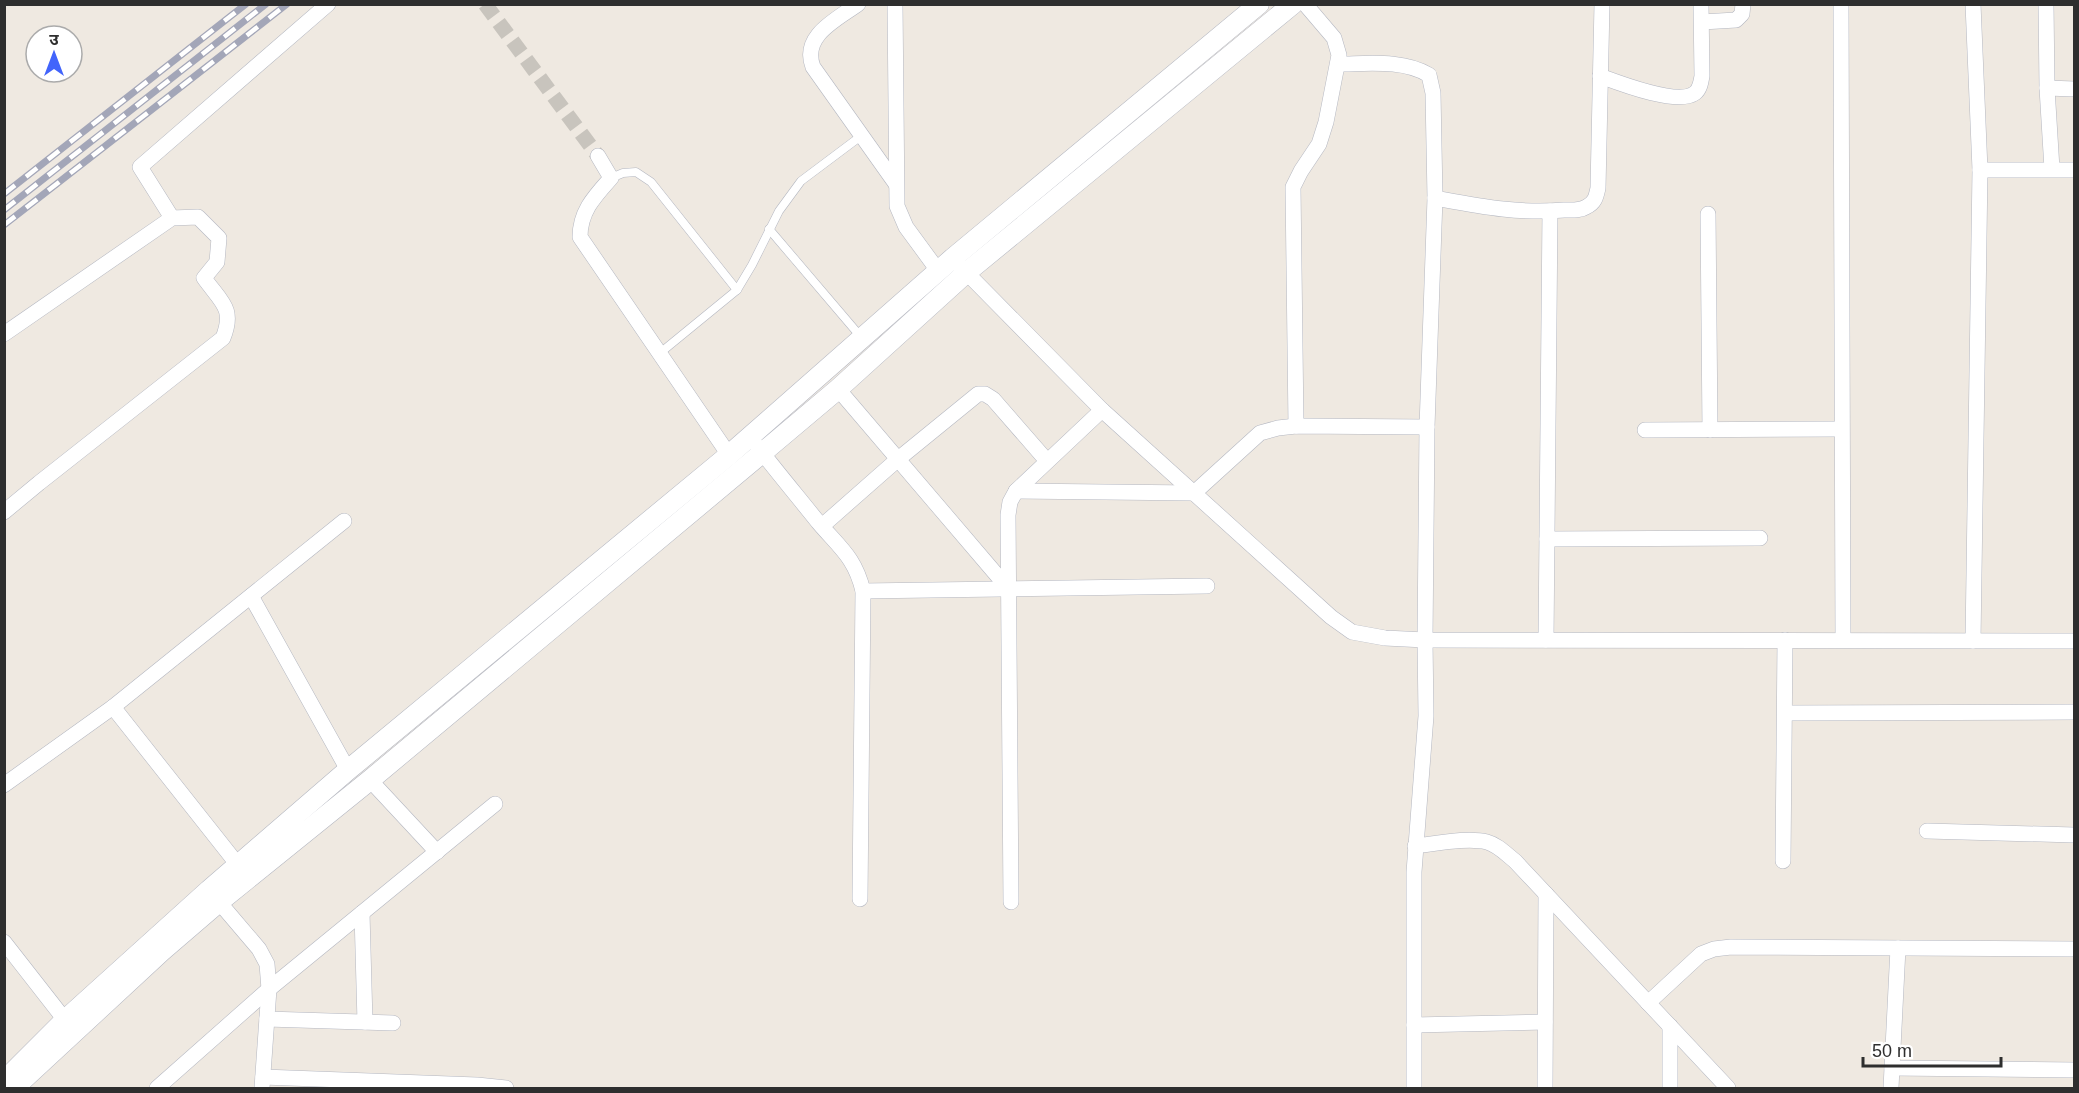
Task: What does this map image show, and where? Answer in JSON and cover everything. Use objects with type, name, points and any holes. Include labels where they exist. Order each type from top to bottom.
[{"type":"street","points":[[172,218],[140,167],[328,4]]},
{"type":"street","points":[[858,4],[818,34],[811,46],[809,57],[813,68],[896,184]]},
{"type":"street","points":[[895,4],[897,207],[906,227],[946,265],[967,272],[1102,410],[1331,617],[1352,632],[1385,638],[1425,640],[2074,641]]},
{"type":"street","points":[[14,1089],[238,865],[348,770],[729,455],[946,265],[1259,4]]},
{"type":"street","points":[[4,1080],[64,1020],[157,946],[219,902],[370,780],[762,453],[967,272],[1293,4]]},
{"type":"street","points":[[1296,426],[1293,187],[1319,144],[1326,123],[1339,55],[1334,38],[1305,4]]},
{"type":"street","points":[[1435,198],[1503,210],[1550,211],[1585,209],[1596,198],[1602,4]]},
{"type":"street","points":[[1600,76],[1662,95],[1688,96],[1695,93],[1700,87],[1702,76],[1701,4]]},
{"type":"street","points":[[1702,22],[1736,20],[1743,14],[1743,4]]},
{"type":"street","points":[[1841,4],[1843,640]]},
{"type":"street","points":[[1972,4],[1980,170],[1973,641]]},
{"type":"street","points":[[2046,4],[2047,88],[2052,169]]},
{"type":"street","points":[[1338,64],[1389,64],[1423,71],[1429,75],[1433,93],[1435,198],[1427,427],[1426,716],[1415,846],[1414,1089]]},
{"type":"street","points":[[2047,88],[2074,89]]},
{"type":"street","points":[[598,156],[611,178],[589,202],[580,224],[580,237],[729,455]]},
{"type":"street","points":[[1980,170],[2074,170]]},
{"type":"street","points":[[1546,640],[1550,211]]},
{"type":"street","points":[[1708,214],[1710,430]]},
{"type":"street","points":[[4,334],[172,218],[198,217],[219,238],[217,262],[204,278],[226,309],[230,322],[223,338],[4,512]]},
{"type":"street","points":[[838,388],[1007,587]]},
{"type":"street","points":[[822,526],[897,460],[978,394],[986,394],[993,399],[1047,461]]},
{"type":"street","points":[[1011,902],[1007,587],[1010,502],[1016,491],[1102,410]]},
{"type":"street","points":[[1016,491],[1194,493],[1260,433],[1296,426],[1427,427]]},
{"type":"street","points":[[1645,430],[1841,429]]},
{"type":"street","points":[[749,437],[847,553],[859,574],[863,591],[860,899]]},
{"type":"street","points":[[4,785],[113,706],[344,521]]},
{"type":"street","points":[[1547,539],[1760,538]]},
{"type":"street","points":[[863,591],[1007,587],[1207,586]]},
{"type":"street","points":[[250,596],[348,770]]},
{"type":"street","points":[[1783,861],[1785,640]]},
{"type":"street","points":[[113,706],[238,865]]},
{"type":"street","points":[[1785,713],[2074,712]]},
{"type":"street","points":[[370,780],[437,852]]},
{"type":"street","points":[[157,1089],[269,989],[495,804]]},
{"type":"street","points":[[1928,831],[2074,834]]},
{"type":"street","points":[[1415,846],[1470,841],[1486,842],[1499,848],[1515,861],[1728,1089]]},
{"type":"street","points":[[1545,1089],[1546,894]]},
{"type":"street","points":[[219,902],[259,949],[267,964],[269,989],[262,1083],[477,1085],[506,1089]]},
{"type":"street","points":[[362,913],[364,1022]]},
{"type":"street","points":[[4,942],[64,1020]]},
{"type":"street","points":[[1891,1089],[1898,948]]},
{"type":"street","points":[[1648,1003],[1701,954],[1714,949],[2074,949]]},
{"type":"street","points":[[267,1019],[393,1023]]},
{"type":"street","points":[[1414,1025],[1545,1022]]},
{"type":"street","points":[[1670,1026],[1670,1089]]},
{"type":"street","points":[[1892,1068],[2074,1070]]},
{"type":"lane","points":[[660,353],[737,290],[778,211],[801,181],[861,136]]},
{"type":"lane","points":[[611,178],[636,172],[651,182],[737,290]]},
{"type":"lane","points":[[769,229],[862,338]]},
{"type":"tunnel","points":[[485,4],[598,156]]},
{"type":"railway","points":[[4,194],[246,4]]},
{"type":"railway","points":[[4,210],[266,4]]},
{"type":"railway","points":[[4,225],[287,4]]}]
